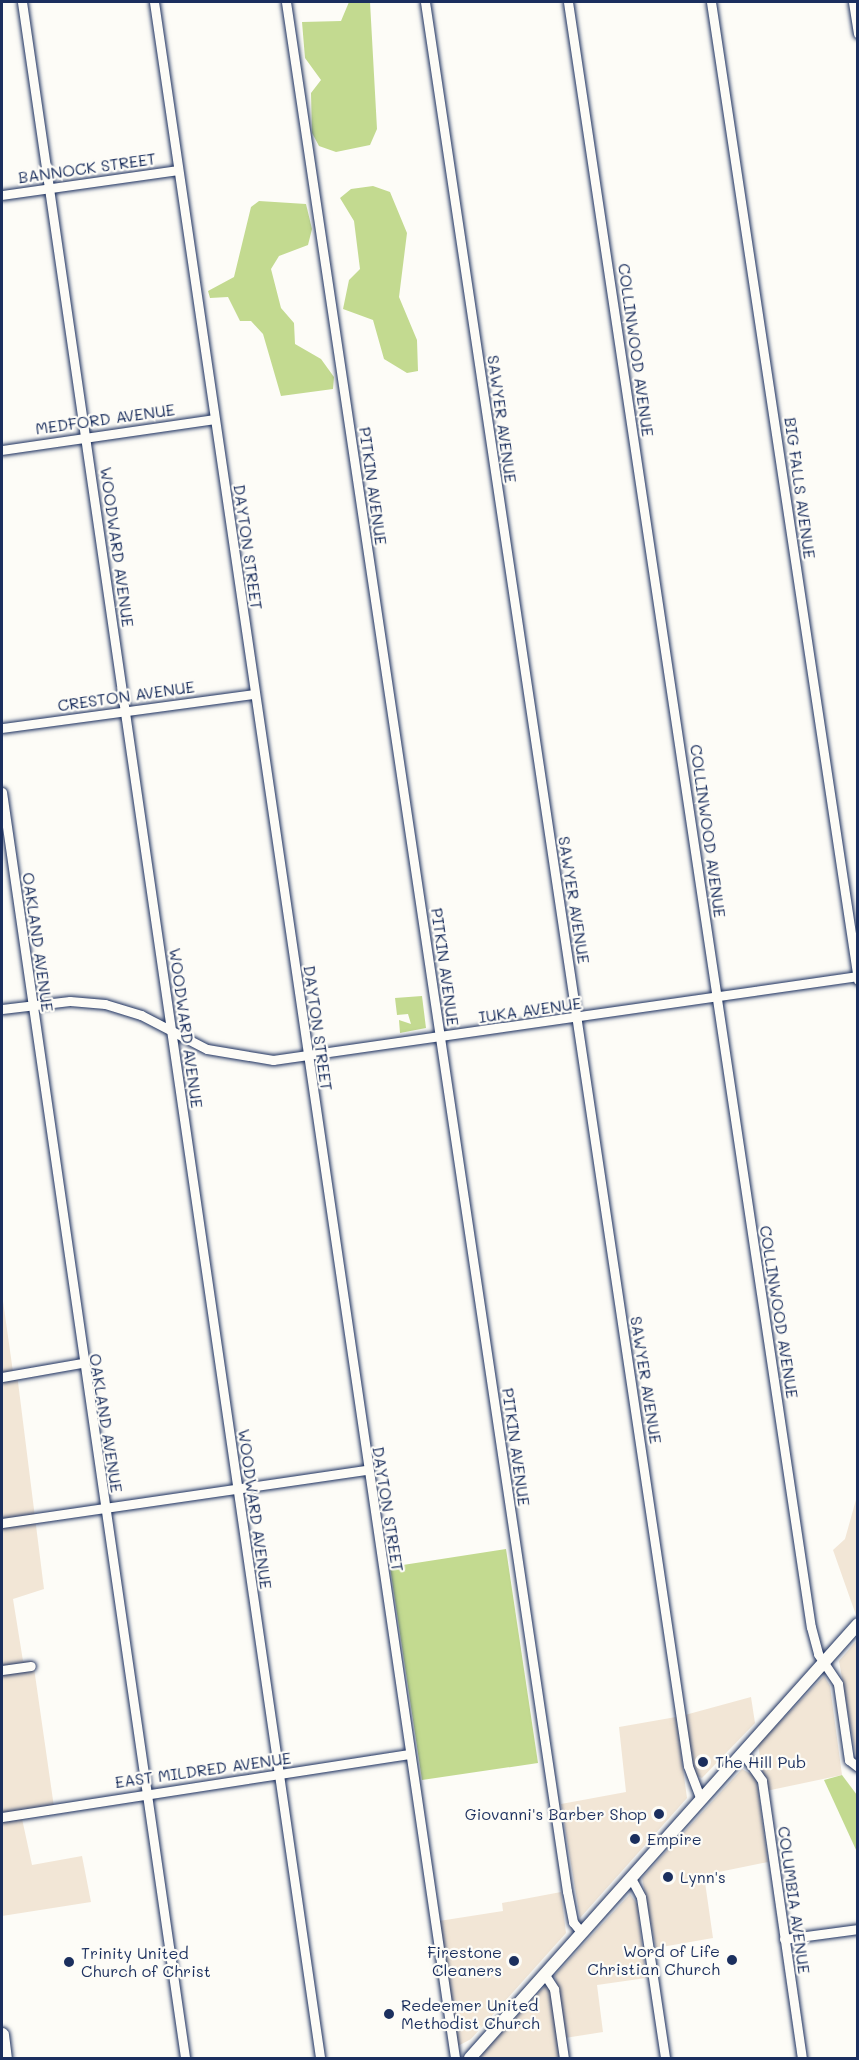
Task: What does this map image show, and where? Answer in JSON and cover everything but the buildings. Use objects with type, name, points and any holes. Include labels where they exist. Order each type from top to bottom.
[{"type":"main road","points":[[2,2036],[5,2058]]},
{"type":"street","name":"WOODWARD AVENUE","points":[[22,2],[320,2058]]},
{"type":"street","name":"DAYTON STREET","points":[[154,2],[454,2058]]},
{"type":"street","name":"PITKIN AVENUE","points":[[286,2],[567,1891],[582,1934]]},
{"type":"street","name":"SAWYER AVENUE","points":[[425,2],[688,1766],[701,1800]]},
{"type":"street","name":"COLLINWOOD AVENUE","points":[[568,2],[811,1627],[825,1662],[838,1684],[849,1760],[858,1767]]},
{"type":"street","name":"BIG FALLS AVENUE","points":[[711,2],[857,977]]},
{"type":"street","points":[[853,2],[858,34]]},
{"type":"street","name":"BANNOCK STREET","points":[[2,195],[177,170]]},
{"type":"street","name":"MEDFORD AVENUE","points":[[2,450],[85,436],[214,419]]},
{"type":"street","name":"CRESTON AVENUE","points":[[2,728],[254,694]]},
{"type":"street","name":"OAKLAND AVENUE","points":[[2,792],[81,1363],[185,2058]]},
{"type":"street","name":"IUKA AVENUE","points":[[2,1009],[32,1005],[105,1004],[234,1057],[308,1058],[857,977]]},
{"type":"street","points":[[2,1377],[81,1363]]},
{"type":"street","points":[[2,1523],[367,1470]]},
{"type":"street","points":[[470,2058],[858,1624]]},
{"type":"street","points":[[2,1670],[31,1666]]},
{"type":"street","name":"COLUMBIA AVENUE","points":[[742,1752],[762,1781],[802,2058]]},
{"type":"street","name":"EAST MILDRED AVENUE","points":[[2,1817],[147,1792],[409,1754]]},
{"type":"street","points":[[631,1878],[644,1911],[665,2058]]},
{"type":"street","points":[[784,1940],[858,1929]]},
{"type":"street","points":[[545,1975],[555,1989],[564,2058]]},
{"type":"shaded area","points":[[2,1294],[13,1372],[2,1373]]},
{"type":"shaded area","points":[[17,1374],[44,1589],[13,1599],[23,1661],[33,1661],[54,1807],[21,1814],[32,1865],[82,1856],[91,1902],[2,1916],[2,1377]]},
{"type":"shaded area","points":[[857,1496],[857,1618],[833,1550],[845,1539]]},
{"type":"shaded area","points":[[857,1640],[857,1762],[839,1661]]},
{"type":"shaded area","points":[[824,1676],[830,1686],[842,1775],[766,1791],[758,1745]]},
{"type":"shaded area","points":[[751,1697],[755,1723],[702,1778],[693,1774],[685,1715]]},
{"type":"shaded area","points":[[676,1717],[687,1798],[580,1918],[561,1804],[626,1792],[619,1727]]},
{"type":"shaded area","points":[[742,1769],[756,1777],[768,1862],[704,1875],[713,1938],[656,1948],[642,1878]]},
{"type":"shaded area","points":[[561,1892],[566,1933],[471,2039],[458,2046],[439,1921],[503,1911],[502,1903]]},
{"type":"shaded area","points":[[630,1894],[637,1904],[646,1978],[597,1985],[603,2032],[565,2038],[555,1975]]},
{"type":"shaded area","points":[[546,1985],[552,1994],[561,2058],[478,2058]]},
{"type":"green space","points":[[349,2],[370,2],[377,129],[370,145],[336,152],[319,146],[312,133],[311,93],[321,80],[305,58],[302,22],[341,21]]},
{"type":"green space","points":[[373,186],[390,192],[407,233],[399,297],[417,340],[418,371],[407,373],[384,359],[373,320],[343,309],[349,280],[360,269],[354,221],[340,198],[351,189]]},
{"type":"green space","points":[[259,201],[306,204],[312,229],[308,245],[279,256],[271,269],[281,308],[294,323],[295,344],[321,359],[334,377],[333,389],[281,396],[263,334],[251,321],[240,321],[228,297],[210,298],[208,291],[234,277],[251,207]]},
{"type":"green space","points":[[422,996],[426,1028],[400,1033],[399,1020],[411,1024],[408,1014],[397,1015],[395,998]]},
{"type":"green space","points":[[506,1549],[538,1763],[422,1780],[390,1567]]},
{"type":"green space","points":[[842,1775],[857,1795],[857,1852],[824,1780]]},
{"type":"place","name":"The Hill Pub","points":[[703,1762]]},
{"type":"place","name":"Giovanni's Barber Shop","points":[[659,1814]]},
{"type":"place","name":"Empire","points":[[635,1839]]},
{"type":"place","name":"Lynn's","points":[[668,1877]]},
{"type":"place","name":"Word of Life Christian Church","points":[[732,1960]]},
{"type":"place","name":"Firestone Cleaners","points":[[514,1961]]},
{"type":"place","name":"Trinity United Church of Christ","points":[[69,1962]]},
{"type":"place","name":"Redeemer United Methodist Church","points":[[389,2014]]}]
